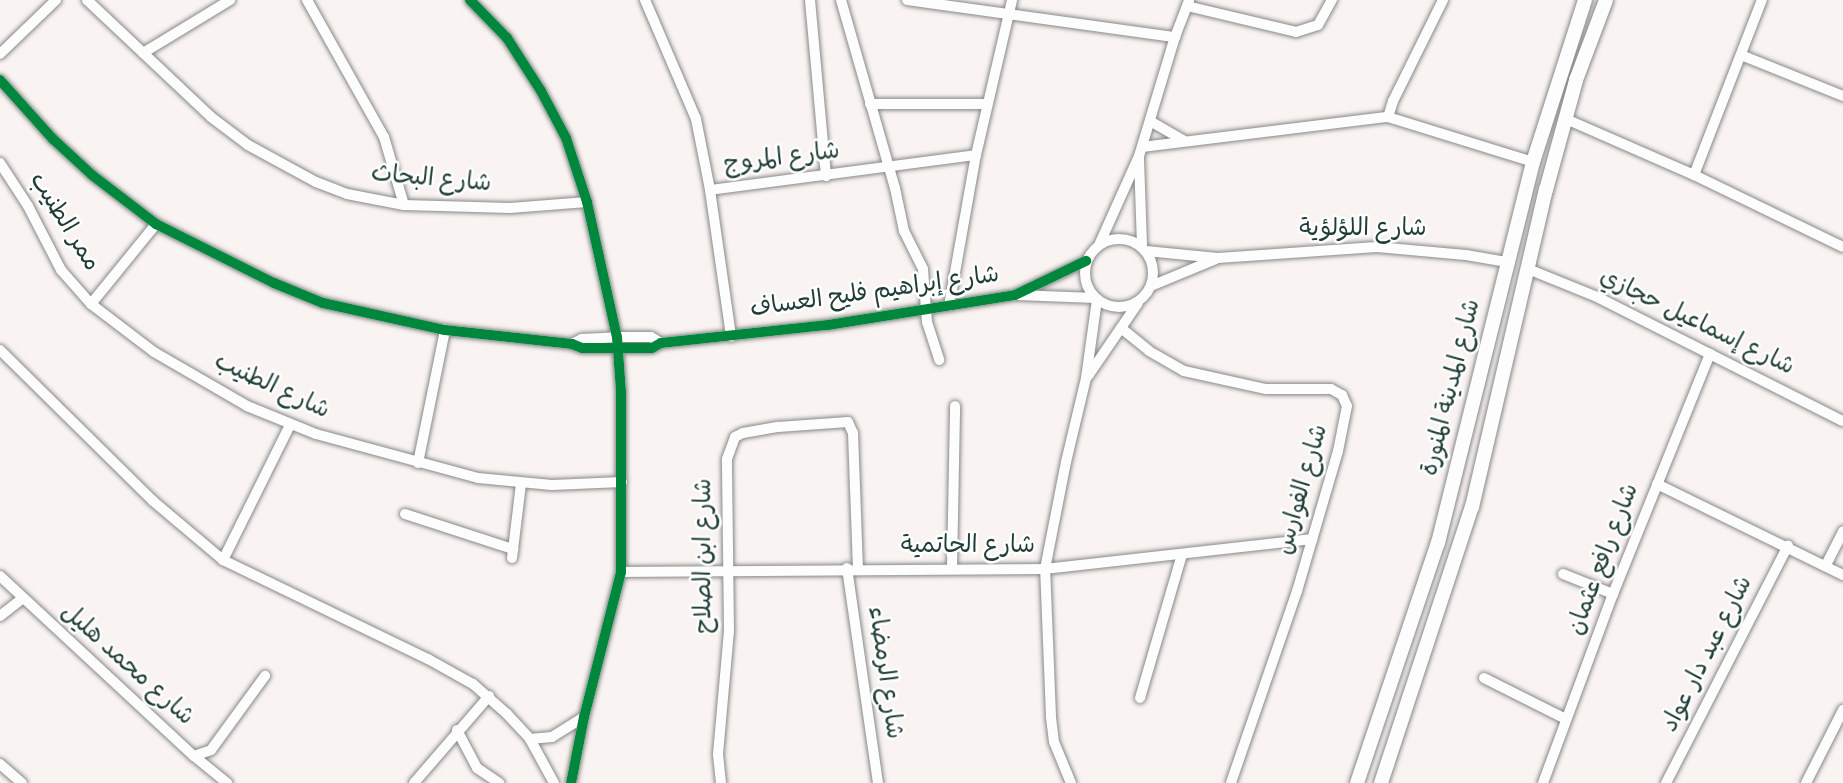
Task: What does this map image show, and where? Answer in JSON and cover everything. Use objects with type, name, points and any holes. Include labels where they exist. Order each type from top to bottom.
[{"type":"main road","name":"شارع المدينة المنورة","points":[[1357,783],[1438,543],[1533,162],[1585,0]]},
{"type":"main road","name":"شارع المدينة المنورة","points":[[1381,783],[1465,529],[1566,119],[1606,0]]},
{"type":"street","points":[[0,54],[56,0]]},
{"type":"street","name":"شارع البحاث","points":[[87,0],[195,104],[248,145],[316,182],[347,194],[404,205],[510,208],[587,202]]},
{"type":"street","points":[[143,53],[230,0]]},
{"type":"street","points":[[307,0],[384,137],[404,205]]},
{"type":"street","points":[[470,0],[507,38],[541,91],[566,138],[587,202],[617,337],[622,482],[621,572],[584,717],[571,783]]},
{"type":"street","name":"شارع المروج","points":[[645,0],[688,97],[710,190],[976,155]]},
{"type":"street","points":[[810,0],[826,176]]},
{"type":"street","points":[[841,0],[889,167],[904,231],[925,276],[926,311],[939,360]]},
{"type":"street","points":[[907,0],[1175,37]]},
{"type":"street","points":[[949,306],[976,155],[1012,0]]},
{"type":"street","points":[[1140,300],[1126,307],[1110,307],[1096,299],[1085,281],[1086,261],[1099,245],[1141,152],[1175,37],[1188,3],[1296,32],[1318,25],[1332,0]]},
{"type":"street","points":[[1388,117],[1393,100],[1443,0]]},
{"type":"street","points":[[1694,175],[1762,0]]},
{"type":"street","points":[[1741,55],[1843,96]]},
{"type":"street","name":"شارع إبراهيم فليح العساف","points":[[0,80],[53,139],[92,175],[156,224],[274,283],[323,303],[445,330],[572,344],[582,348],[652,348],[661,343],[926,311],[1015,295],[1072,300],[1096,299]]},
{"type":"street","points":[[870,104],[987,104]]},
{"type":"street","points":[[1141,152],[1186,141],[1388,117],[1533,162]]},
{"type":"street","points":[[1566,119],[1694,175],[1843,247]]},
{"type":"street","points":[[1150,121],[1172,136],[1186,141]]},
{"type":"street","points":[[1141,152],[1144,249]]},
{"type":"street","name":"ممر الطنيب","points":[[0,163],[28,206],[61,270],[91,304]]},
{"type":"street","points":[[710,190],[731,336]]},
{"type":"street","points":[[91,304],[156,224]]},
{"type":"street","points":[[1086,378],[1151,286],[1152,262],[1144,249],[1128,240],[1113,239],[1099,245]]},
{"type":"street","name":"شارع اللؤلؤية","points":[[1144,249],[1218,258],[1377,247],[1466,255],[1507,262]]},
{"type":"street","name":"شارع اللؤلؤية","points":[[1151,286],[1218,258]]},
{"type":"street","name":"شارع إبراهيم فليح العساف","points":[[1015,295],[1086,261]]},
{"type":"street","name":"شارع إسماعيل حجازي","points":[[1528,269],[1597,297],[1843,421]]},
{"type":"street","points":[[1071,783],[1054,742],[1045,569],[1086,378],[1096,299]]},
{"type":"street","name":"شارع الطنيب","points":[[91,304],[154,352],[247,406],[290,425],[478,478],[521,484],[622,482]]},
{"type":"street","name":"شارع الفوارس","points":[[1121,328],[1149,351],[1184,371],[1266,389],[1323,388],[1342,395],[1348,413],[1312,540],[1231,783]]},
{"type":"street","points":[[418,463],[445,330]]},
{"type":"street","name":"شارع إبراهيم فليح العساف","points":[[572,344],[582,339],[617,337],[651,337],[661,343]]},
{"type":"street","points":[[0,350],[153,501],[223,560],[428,659],[489,696],[530,739],[554,783]]},
{"type":"street","name":"شارع رافع عثمان","points":[[1542,783],[1613,594],[1710,354]]},
{"type":"street","points":[[952,568],[955,406]]},
{"type":"street","name":"شارع الرمضاء","points":[[841,420],[848,422],[853,433],[852,568],[878,783]]},
{"type":"street","name":"شارع ابن الصلاح","points":[[721,783],[718,754],[727,674],[729,571],[727,459],[732,441],[743,433],[841,420]]},
{"type":"street","points":[[223,560],[290,425]]},
{"type":"street","points":[[405,514],[513,554],[521,484]]},
{"type":"street","points":[[1657,484],[1843,575]]},
{"type":"street","points":[[1826,565],[1843,531]]},
{"type":"street","name":"شارع الحاتمية","points":[[621,572],[852,568],[1045,569],[1312,540]]},
{"type":"street","name":"شارع عبد دار عواد","points":[[1666,783],[1788,546]]},
{"type":"street","points":[[1140,698],[1182,554]]},
{"type":"street","points":[[1563,574],[1613,594]]},
{"type":"street","name":"شارع محمد هليل","points":[[0,576],[194,756],[227,783]]},
{"type":"street","points":[[0,616],[22,599]]},
{"type":"street","points":[[194,756],[211,750],[265,677]]},
{"type":"street","points":[[1484,678],[1566,719]]},
{"type":"street","points":[[414,783],[489,696]]},
{"type":"street","points":[[1806,783],[1843,710]]},
{"type":"street","points":[[530,739],[552,737],[584,717]]},
{"type":"street","points":[[457,730],[477,768],[499,783]]},
{"type":"street","points":[[0,764],[22,783]]},
{"type":"cycle path","points":[[470,0],[507,38],[541,91],[566,138],[587,202],[617,337],[621,392],[621,572],[584,717],[571,783]]},
{"type":"cycle path","points":[[0,80],[53,139],[92,175],[156,224],[274,283],[323,303],[445,330],[572,344],[582,348],[652,348],[661,343],[828,325],[1015,295],[1086,261]]}]
